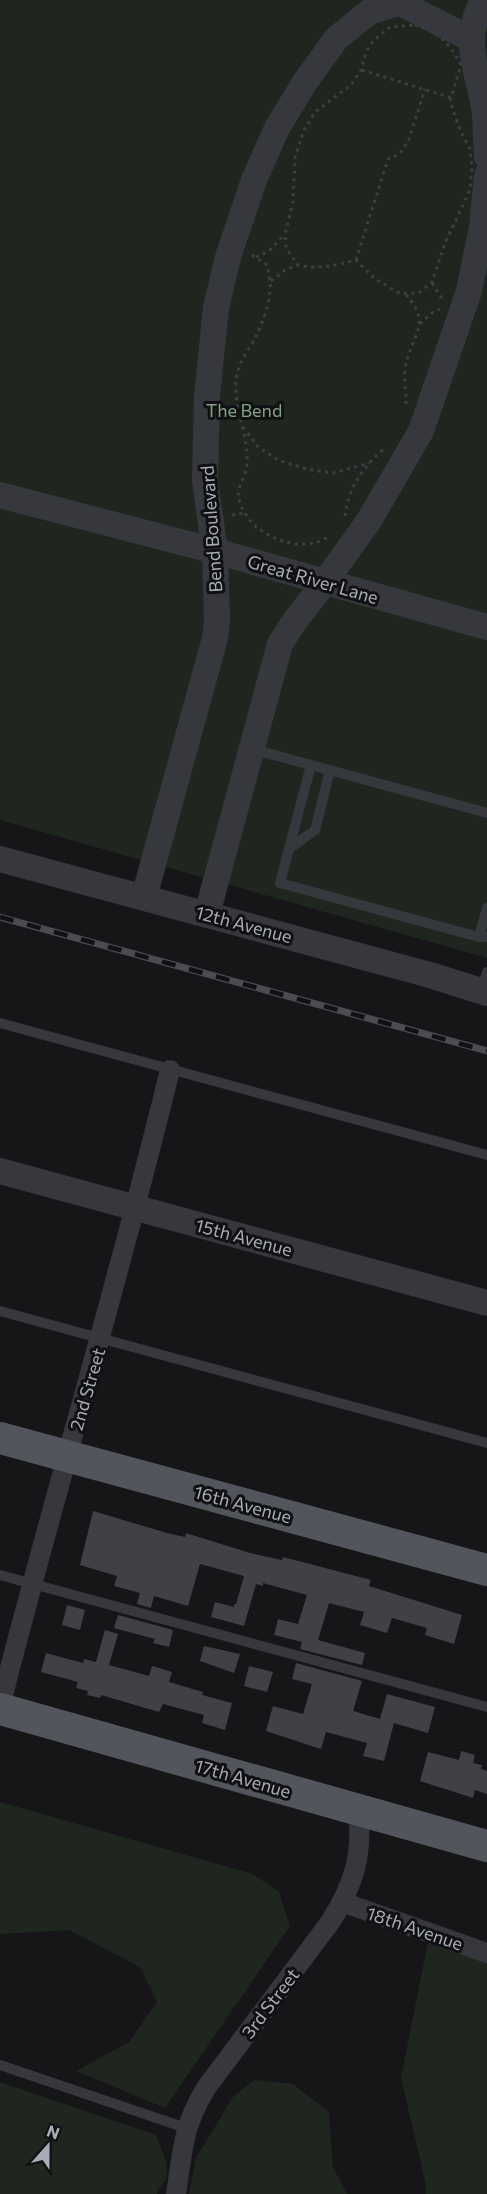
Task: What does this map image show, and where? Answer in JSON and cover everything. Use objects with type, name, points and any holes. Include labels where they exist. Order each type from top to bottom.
[{"type":"main road","name":"16th Avenue","points":[[0,1438],[487,1570]]},
{"type":"main road","name":"17th Avenue","points":[[0,1708],[487,1846]]},
{"type":"street","points":[[483,0],[478,10],[479,39],[470,43],[484,114],[487,157]]},
{"type":"street","name":"Bend Boulevard","points":[[144,897],[215,638],[217,621],[215,551],[205,481],[207,396],[216,308],[232,247],[254,180],[277,128],[305,82],[336,39],[369,12],[404,2],[479,39]]},
{"type":"street","points":[[207,914],[280,644],[368,522],[421,431],[469,291],[484,236],[487,175]]},
{"type":"street","name":"Great River Lane","points":[[0,495],[215,551],[487,627]]},
{"type":"street","name":"12th Avenue","points":[[0,859],[419,972],[485,986]]},
{"type":"street","name":"2nd Street","points":[[0,1708],[136,1208],[170,1070]]},
{"type":"street","name":"15th Avenue","points":[[0,1171],[487,1303]]},
{"type":"street","name":"3rd Street","points":[[176,2194],[186,2128],[196,2105],[206,2088],[331,1922],[342,1902],[358,1856],[361,1837],[358,1811]]},
{"type":"street","name":"18th Avenue","points":[[342,1902],[487,1953]]},
{"type":"lane","points":[[252,749],[487,813]]},
{"type":"lane","points":[[311,765],[280,883],[483,937],[487,908]]},
{"type":"lane","points":[[289,849],[315,830],[330,770]]},
{"type":"lane","points":[[0,1023],[487,1155]]},
{"type":"lane","points":[[0,1311],[487,1443]]},
{"type":"lane","points":[[0,1575],[487,1707]]},
{"type":"lane","points":[[0,2065],[186,2128]]},
{"type":"path","points":[[298,265],[286,248],[285,234],[293,202],[295,158],[303,132],[315,112],[351,85],[361,70],[366,52],[373,41],[390,27],[415,25],[432,31],[447,41],[461,65],[450,101],[460,130],[470,149],[472,168],[470,190],[445,243],[432,282],[420,292],[397,292],[374,278],[356,260]]},
{"type":"path","points":[[361,70],[452,98]]},
{"type":"path","points":[[356,260],[388,159],[400,154],[409,139],[425,89]]},
{"type":"path","points":[[256,257],[269,251],[285,234]]},
{"type":"path","points":[[232,247],[266,264],[271,281],[268,302],[259,330],[244,354],[237,374],[236,392],[247,466],[237,493],[240,504],[246,516],[258,529],[293,545],[312,543],[327,538],[334,532]]},
{"type":"path","points":[[271,281],[285,270],[298,265],[309,268],[328,267],[356,260]]},
{"type":"path","points":[[405,293],[415,304],[420,315],[420,324],[405,371],[406,406]]},
{"type":"path","points":[[420,324],[432,313],[450,307]]},
{"type":"path","points":[[242,425],[258,447],[278,460],[306,469],[333,473],[370,463]]},
{"type":"path","points":[[341,526],[352,487],[385,448]]},
{"type":"green space","name":"The Bend","points":[[0,0],[487,0],[487,958],[0,820]]},
{"type":"green space","points":[[0,1802],[253,1874],[279,1892],[290,1926],[165,2108],[76,2071],[129,2042],[157,2002],[140,1967],[69,1930],[0,1934]]},
{"type":"green space","points":[[428,1942],[487,1963],[487,2194],[426,2194],[426,2185],[401,2078]]},
{"type":"green space","points":[[254,2080],[293,2084],[329,2112],[333,2167],[347,2194],[189,2194],[196,2158],[233,2097]]},
{"type":"green space","points":[[0,2082],[156,2135],[166,2162],[167,2173],[157,2194],[0,2194]]},
{"type":"building","points":[[93,1511],[167,1533],[185,1537],[186,1533],[250,1553],[282,1560],[283,1557],[371,1580],[369,1586],[462,1615],[454,1644],[425,1635],[427,1628],[392,1618],[387,1633],[360,1625],[364,1612],[329,1603],[318,1640],[365,1653],[362,1665],[300,1649],[302,1642],[274,1635],[278,1619],[298,1624],[307,1595],[263,1583],[263,1586],[256,1584],[244,1626],[211,1617],[215,1602],[234,1607],[244,1576],[200,1564],[188,1606],[154,1596],[151,1608],[137,1604],[140,1593],[114,1586],[117,1576],[80,1565]]},
{"type":"building","points":[[67,1605],[85,1610],[80,1630],[62,1625]]},
{"type":"building","points":[[118,1615],[173,1630],[169,1647],[153,1643],[155,1639],[114,1628]]},
{"type":"building","points":[[105,1630],[118,1634],[109,1665],[149,1676],[152,1666],[172,1672],[169,1682],[203,1692],[202,1695],[232,1703],[225,1730],[202,1723],[204,1715],[163,1704],[159,1712],[101,1695],[100,1698],[87,1695],[88,1691],[76,1688],[78,1682],[41,1672],[46,1653],[83,1663],[84,1659],[96,1662]]},
{"type":"building","points":[[204,1646],[240,1654],[234,1673],[200,1661]]},
{"type":"building","points":[[296,1663],[362,1681],[353,1711],[380,1719],[387,1694],[435,1707],[428,1733],[394,1723],[384,1761],[363,1756],[367,1743],[326,1732],[321,1749],[266,1731],[273,1706],[303,1714],[312,1684],[292,1679]]},
{"type":"building","points":[[249,1666],[273,1672],[267,1692],[244,1686]]},
{"type":"building","points":[[461,1751],[475,1755],[473,1763],[482,1765],[481,1769],[487,1771],[487,1794],[475,1790],[473,1798],[420,1781],[428,1752],[459,1760]]},
{"type":"railway","points":[[0,917],[487,1051]]}]
